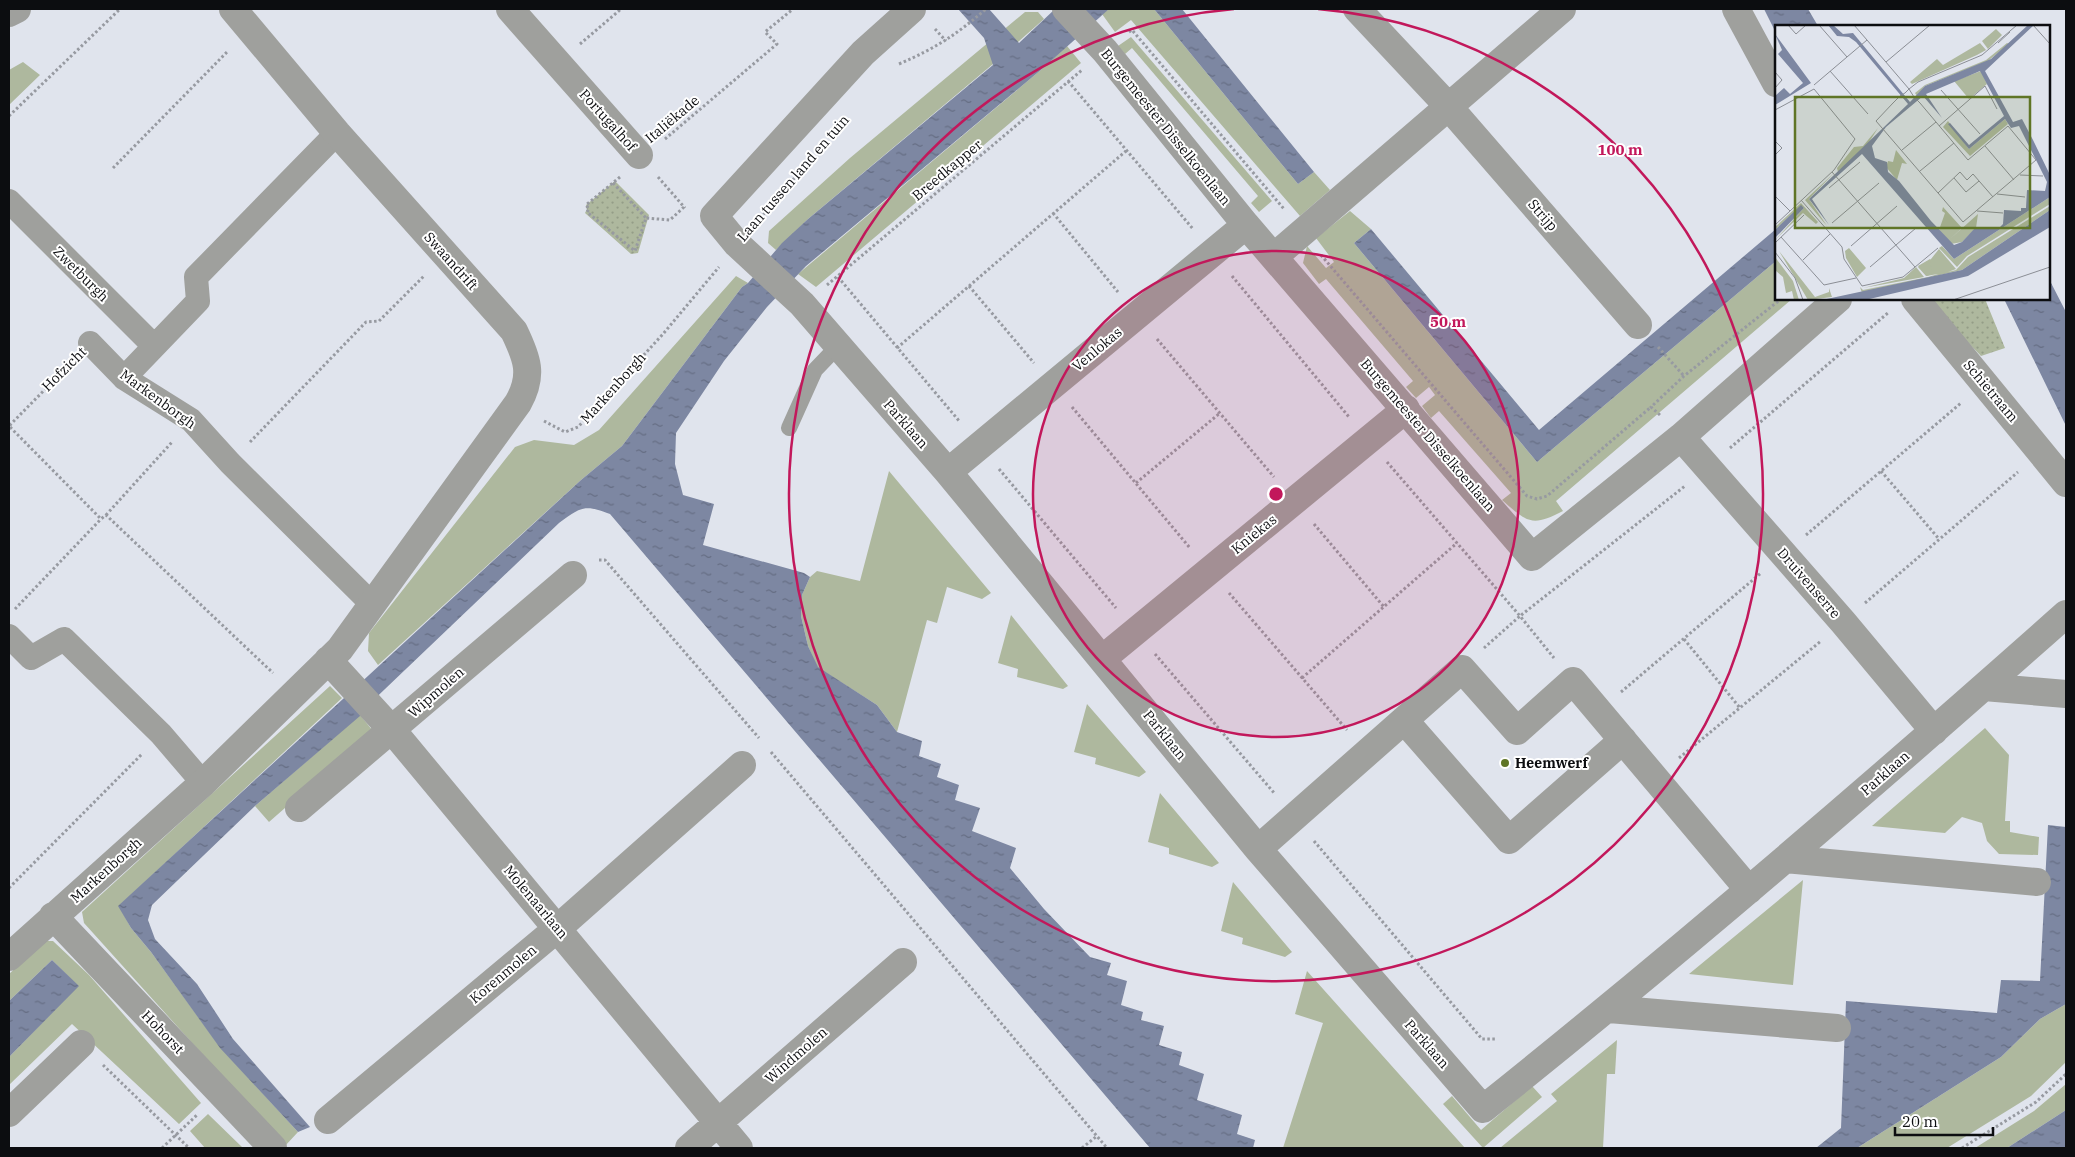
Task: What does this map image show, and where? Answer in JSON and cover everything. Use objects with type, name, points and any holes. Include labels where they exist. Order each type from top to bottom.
[{"type":"street","points":[[9,13],[16,9]]},
{"type":"street","name":"Portugalhof","points":[[510,9],[641,157]]},
{"type":"street","points":[[714,216],[863,53],[912,9]]},
{"type":"street","name":"Burgemeester Disselkoenlaan","points":[[1066,9],[1098,43],[1246,225],[1275,256],[1532,557],[1681,437],[1837,300]]},
{"type":"street","name":"Strijp","points":[[1357,9],[1448,106],[1638,325]]},
{"type":"street","points":[[1275,256],[1562,9]]},
{"type":"street","points":[[1736,9],[1775,81]]},
{"type":"street","name":"Swaandrift","points":[[242,19],[337,133],[514,332],[525,353],[528,375],[524,394],[518,403]]},
{"type":"street","points":[[124,378],[198,301],[196,277],[337,133]]},
{"type":"street","name":"Zwetburgh","points":[[9,202],[154,346]]},
{"type":"street","name":"Laan tussen land en tuin","points":[[714,216],[746,252]]},
{"type":"street","name":"Venlokas","points":[[948,472],[1246,225]]},
{"type":"street","name":"Parklaan","points":[[746,252],[796,298],[948,472],[1258,849],[1483,1109],[1608,1008],[1786,859],[2066,614]]},
{"type":"street","name":"Schietraam","points":[[1915,300],[2066,483]]},
{"type":"street","name":"Markenborgh","points":[[90,343],[124,378],[191,420],[230,462],[373,605]]},
{"type":"street","name":"Markenborgh","points":[[9,957],[203,783],[295,693],[335,667],[340,649],[518,403]]},
{"type":"street","name":"Kniekas","points":[[1102,659],[1406,409]]},
{"type":"street","name":"Druivenserre","points":[[1681,437],[1843,622],[1934,731]]},
{"type":"street","name":"Wipmolen","points":[[299,808],[387,723],[573,575]]},
{"type":"street","points":[[9,636],[31,658],[64,639],[161,734],[203,783]]},
{"type":"street","name":"Molenaarlaan","points":[[335,667],[387,723],[558,928],[717,1124],[739,1148]]},
{"type":"street","points":[[1258,849],[1462,669],[1516,731],[1573,681],[1749,890]]},
{"type":"street","points":[[1984,687],[2066,694]]},
{"type":"street","points":[[1404,720],[1508,840],[1623,740]]},
{"type":"street","name":"Korenmolen","points":[[328,1120],[558,928],[742,765]]},
{"type":"street","points":[[1786,859],[2037,882]]},
{"type":"street","name":"Hohorst","points":[[53,916],[273,1148]]},
{"type":"street","name":"Windmolen","points":[[689,1148],[903,962]]},
{"type":"street","points":[[1608,1008],[1837,1028]]},
{"type":"street","points":[[9,1113],[81,1044]]},
{"type":"lane","points":[[789,428],[816,370],[838,346]]},
{"type":"path","points":[[9,116],[120,9]]},
{"type":"path","points":[[557,64],[621,9]]},
{"type":"path","name":"Italiëkade","points":[[646,218],[634,251],[587,212],[589,209],[586,205],[777,44],[765,32],[794,9]]},
{"type":"path","points":[[893,69],[937,47],[956,35],[986,9]]},
{"type":"path","points":[[113,168],[242,19]]},
{"type":"path","name":"Breedkapper","points":[[796,298],[838,277],[1068,81],[1098,43],[1132,30],[1277,199],[1303,233]]},
{"type":"path","points":[[1068,81],[1368,440],[1520,616],[1573,681]]},
{"type":"path","points":[[897,348],[1126,151]]},
{"type":"path","name":"Portugalhof","points":[[641,157],[689,213],[714,216]]},
{"type":"path","name":"Laan tussen land en tuin","points":[[746,252],[808,162]]},
{"type":"path","points":[[614,182],[646,218],[670,220],[684,207]]},
{"type":"path","points":[[1053,213],[1384,607]]},
{"type":"path","points":[[1303,233],[1527,496],[1537,499],[1547,496],[1651,407]]},
{"type":"path","name":"Markenborgh","points":[[518,403],[550,425],[565,432],[578,427],[663,334],[746,252]]},
{"type":"path","points":[[230,462],[366,322],[379,321],[430,271]]},
{"type":"path","points":[[838,277],[1482,1039],[1496,1039]]},
{"type":"path","points":[[969,286],[1367,753]]},
{"type":"path","points":[[1681,372],[1684,376],[1779,300]]},
{"type":"path","name":"Hofzicht","points":[[9,426],[90,343]]},
{"type":"path","points":[[1598,712],[1985,384]]},
{"type":"path","points":[[1136,483],[1220,413]]},
{"type":"path","points":[[9,615],[106,514],[191,420]]},
{"type":"path","points":[[9,426],[101,519]]},
{"type":"path","points":[[1655,778],[1843,622],[2041,452]]},
{"type":"path","points":[[1882,471],[1939,540]]},
{"type":"path","points":[[106,514],[295,693]]},
{"type":"path","points":[[1302,678],[1457,543]]},
{"type":"path","points":[[573,575],[588,561],[605,560],[760,738]]},
{"type":"path","points":[[1462,669],[1520,616]]},
{"type":"path","points":[[1684,639],[1740,708]]},
{"type":"path","points":[[9,888],[161,734]]},
{"type":"path","points":[[766,746],[1108,1148]]},
{"type":"path","points":[[81,1044],[189,1148]]},
{"type":"path","points":[[1962,1148],[2036,1102],[2066,1074]]},
{"type":"path","points":[[162,1148],[220,1092]]},
{"type":"path","points":[[1082,1148],[1097,1136]]},
{"type":"green space","points":[[1109,9],[1154,9],[1298,184],[1314,172],[1330,190],[1300,216],[1131,20],[1115,32],[1102,14]]},
{"type":"green space","points":[[1025,12],[1038,12],[1044,19],[808,219],[776,250],[768,243],[769,231],[850,158]]},
{"type":"green space","points":[[1131,37],[1272,201],[1259,212],[1251,203],[1258,196],[1132,48],[1125,54],[1118,46]]},
{"type":"green space","points":[[1067,46],[1081,63],[816,287],[798,274],[1042,69]]},
{"type":"green space","points":[[23,62],[40,75],[9,105],[9,70]]},
{"type":"green space","points":[[615,181],[649,215],[638,253],[631,254],[585,213],[586,205]]},
{"type":"green space","points":[[1350,211],[1371,229],[1354,243],[1537,462],[1775,262],[1775,300],[1791,300],[1556,501],[1563,511],[1537,521],[1518,514],[1502,500],[1511,493],[1439,411],[1431,418],[1422,406],[1435,395],[1429,387],[1416,398],[1406,387],[1413,381],[1326,279],[1319,284],[1303,263],[1307,246],[1326,268],[1334,262],[1316,238]]},
{"type":"green space","points":[[736,276],[748,283],[742,287],[622,446],[581,480],[378,665],[368,651],[369,633],[515,447],[534,440],[574,445],[599,430]]},
{"type":"green space","points":[[1927,300],[1985,300],[2005,348],[1981,356]]},
{"type":"green space","points":[[889,471],[991,593],[982,599],[947,587],[937,623],[927,620],[897,732],[877,705],[817,667],[808,646],[801,616],[802,595],[810,577],[817,571],[860,581]]},
{"type":"green space","points":[[1011,615],[1068,686],[1063,689],[1017,677],[1018,669],[998,663]]},
{"type":"green space","points":[[330,686],[342,698],[119,906],[131,928],[151,952],[220,1047],[298,1132],[285,1146],[84,923],[82,912]]},
{"type":"green space","points":[[1087,704],[1146,772],[1139,777],[1095,764],[1096,758],[1074,752]]},
{"type":"green space","points":[[360,715],[373,731],[269,822],[255,806]]},
{"type":"green space","points":[[1985,728],[2009,755],[2005,821],[2010,821],[2010,832],[2039,837],[2038,855],[1999,854],[1987,841],[1982,823],[1962,817],[1945,833],[1872,826]]},
{"type":"green space","points":[[1160,793],[1219,863],[1212,867],[1169,854],[1169,848],[1148,842]]},
{"type":"green space","points":[[1803,880],[1793,985],[1689,974]]},
{"type":"green space","points":[[1233,882],[1292,952],[1285,957],[1242,944],[1243,938],[1221,931]]},
{"type":"green space","points":[[45,941],[53,941],[89,975],[201,1103],[179,1124],[72,1024],[9,1085],[9,1057],[78,986],[52,960],[9,1001],[9,974]]},
{"type":"green space","points":[[1307,971],[1465,1148],[1283,1148],[1323,1023],[1295,1014]]},
{"type":"green space","points":[[2066,1004],[2066,1062],[2031,1096],[1947,1148],[1857,1148],[2001,1057],[2040,1019]]},
{"type":"green space","points":[[1617,1040],[1615,1074],[1607,1074],[1603,1148],[1500,1148],[1557,1101],[1551,1094]]},
{"type":"green space","points":[[2066,1084],[2066,1110],[2007,1148],[1975,1148],[2034,1111]]},
{"type":"green space","points":[[1532,1086],[1542,1097],[1483,1148],[1443,1104],[1452,1096],[1481,1130]]},
{"type":"green space","points":[[208,1114],[243,1148],[205,1148],[190,1131]]},
{"type":"water","points":[[958,9],[989,9],[1019,43],[1055,9],[1109,9],[1042,69],[806,266],[767,307],[724,361],[676,433],[675,464],[683,495],[714,504],[703,545],[804,573],[810,577],[802,595],[801,616],[808,646],[818,667],[877,705],[897,732],[922,741],[919,756],[941,764],[937,777],[959,785],[955,800],[980,808],[972,831],[1016,848],[1010,868],[1044,909],[1090,957],[1111,963],[1107,975],[1127,981],[1121,1005],[1143,1012],[1141,1020],[1164,1026],[1159,1045],[1182,1052],[1179,1065],[1204,1074],[1197,1100],[1242,1115],[1237,1134],[1255,1140],[1253,1148],[1150,1148],[610,514],[588,508],[578,510],[559,523],[363,710],[360,716],[255,806],[152,905],[148,920],[155,939],[197,984],[233,1039],[310,1127],[298,1132],[220,1048],[151,952],[131,928],[118,906],[581,480],[622,446],[742,287],[748,283],[782,243],[808,219],[993,65],[984,38]]},
{"type":"water","points":[[1154,9],[1182,9],[1314,172],[1298,184]]},
{"type":"water","points":[[1764,9],[1808,9],[1817,25],[1775,25],[1775,31]]},
{"type":"water","points":[[1371,229],[1539,430],[1775,230],[1775,262],[1537,462],[1354,243]]},
{"type":"water","points":[[2050,281],[2066,312],[2066,426],[2004,300],[2050,300]]},
{"type":"water","points":[[2048,825],[2066,827],[2066,1004],[2040,1019],[2001,1057],[1857,1148],[1816,1148],[1841,1128],[1846,1001],[1997,1013],[2001,980],[2040,981]]},
{"type":"water","points":[[52,960],[79,986],[9,1057],[9,1001]]},
{"type":"water","points":[[2066,1110],[2066,1148],[2007,1148]]},
{"type":"place","name":"Heemwerf","points":[[1505,763]]}]
